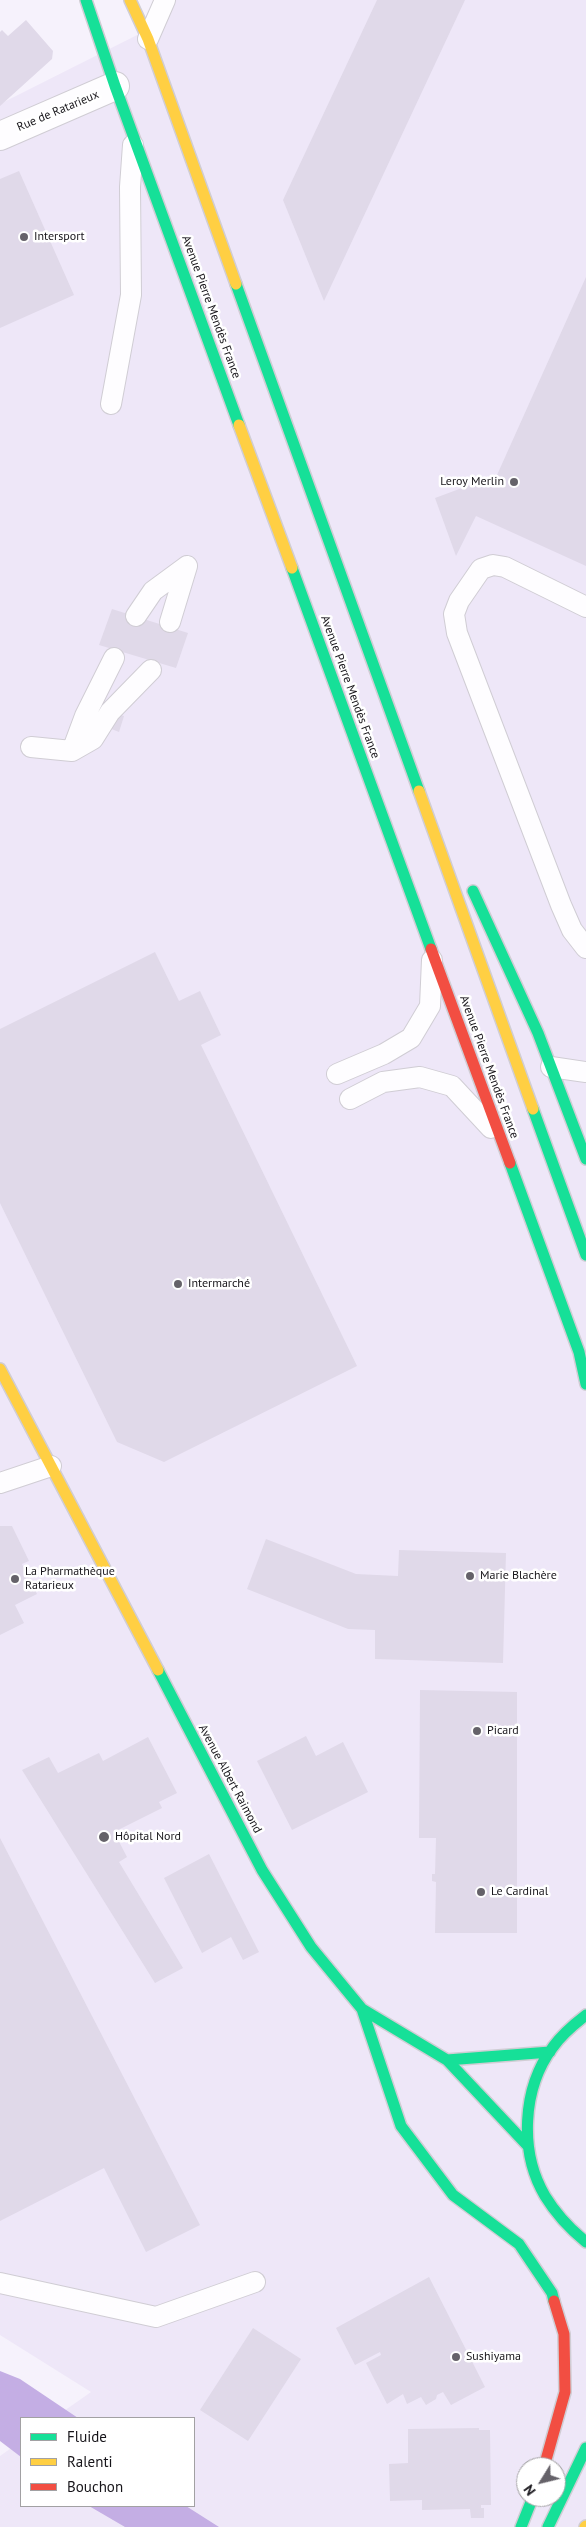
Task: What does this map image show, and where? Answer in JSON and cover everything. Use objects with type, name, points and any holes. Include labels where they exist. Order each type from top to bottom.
[{"type":"main road","name":"Avenue Pierre Mendès France","points":[[86,0],[115,86],[579,1352],[586,1384]]},
{"type":"main road","points":[[130,0],[148,39],[586,1255]]},
{"type":"main road","points":[[337,568],[382,654]]},
{"type":"main road","points":[[468,875],[482,912],[538,1033],[586,1159]]},
{"type":"main road","name":"Avenue Albert Raimond","points":[[0,1369],[262,1870],[311,1947],[362,2009],[447,2060],[528,2146]]},
{"type":"main road","points":[[362,2009],[401,2126],[453,2194],[520,2244],[552,2293],[564,2334],[565,2392],[547,2457]]},
{"type":"main road","points":[[586,2016],[577,2021],[550,2052],[535,2081],[529,2105],[528,2146],[539,2186],[560,2220],[586,2242]]},
{"type":"main road","points":[[447,2060],[550,2052]]},
{"type":"main road","points":[[548,2527],[586,2448]]},
{"type":"main road","points":[[521,2527],[528,2507]]},
{"type":"street","name":"Rue de Ratarieux","points":[[0,136],[115,86]]},
{"type":"lane","points":[[148,39],[165,0]]},
{"type":"lane","points":[[111,404],[131,295],[130,187],[133,135]]},
{"type":"lane","points":[[586,607],[505,567],[493,565],[481,569],[459,601],[454,614],[457,633],[558,897],[572,930],[586,948]]},
{"type":"lane","points":[[136,616],[153,591],[187,566],[170,622]]},
{"type":"lane","points":[[72,751],[85,716],[114,658]]},
{"type":"lane","points":[[31,747],[72,751],[93,739],[110,712],[151,670]]},
{"type":"lane","points":[[337,1074],[384,1054],[411,1038],[430,1006],[433,953]]},
{"type":"lane","points":[[551,1067],[586,1072]]},
{"type":"lane","points":[[350,1099],[383,1082],[420,1077],[452,1086],[475,1107],[501,1140]]},
{"type":"lane","points":[[0,1483],[51,1466]]},
{"type":"lane","points":[[0,2283],[156,2317],[254,2282]]},
{"type":"shaded area","points":[[154,0],[586,0],[586,2527],[0,2527],[0,2456],[20,2442],[20,2507],[195,2507],[195,2417],[55,2417],[91,2392],[0,2335],[0,104],[159,24]]},
{"type":"shaded area","points":[[0,2371],[20,2379],[77,2417],[20,2417],[20,2456],[0,2441]]},
{"type":"shaded area","points":[[91,2507],[188,2507],[219,2527],[125,2527]]},
{"type":"building","points":[[377,0],[465,0],[324,301],[283,200]]},
{"type":"building","points":[[26,20],[53,51],[52,59],[0,106],[0,32],[2,30],[8,36]]},
{"type":"building","name":"Intersport","points":[[19,171],[74,295],[0,328],[0,179]]},
{"type":"building","points":[[586,277],[586,566],[476,516],[456,556],[435,498],[497,475]]},
{"type":"building","points":[[112,609],[188,633],[176,668],[99,645]]},
{"type":"building","points":[[114,713],[124,716],[119,732],[109,728]]},
{"type":"building","name":"Intermarché","points":[[155,952],[179,1001],[200,991],[221,1035],[201,1045],[357,1366],[164,1462],[117,1442],[0,1203],[0,1029]]},
{"type":"building","name":"La Pharmathèque Ratarieux","points":[[0,1526],[12,1526],[29,1561],[22,1564],[37,1594],[15,1605],[24,1623],[0,1635]]},
{"type":"building","points":[[266,1539],[356,1574],[398,1576],[399,1550],[506,1553],[503,1663],[375,1659],[375,1630],[348,1629],[247,1589]]},
{"type":"building","points":[[420,1690],[517,1692],[517,1933],[435,1933],[436,1882],[432,1881],[432,1874],[435,1874],[436,1838],[419,1838]]},
{"type":"building","points":[[306,1736],[316,1756],[343,1742],[368,1792],[292,1830],[257,1761]]},
{"type":"building","points":[[148,1737],[177,1793],[159,1802],[162,1808],[114,1832],[127,1857],[119,1862],[183,1968],[155,1983],[22,1770],[49,1757],[58,1773],[99,1753],[103,1761]]},
{"type":"building","points":[[0,1838],[200,2225],[146,2252],[104,2168],[0,2221]]},
{"type":"building","points":[[209,1854],[259,1952],[243,1960],[231,1937],[202,1953],[164,1878]]},
{"type":"building","points":[[429,2277],[485,2387],[451,2405],[443,2392],[426,2405],[421,2397],[407,2404],[403,2394],[387,2404],[366,2363],[381,2355],[380,2352],[355,2365],[336,2328]]},
{"type":"building","points":[[253,2328],[301,2359],[248,2441],[200,2410]]},
{"type":"building","points":[[479,2428],[479,2430],[490,2430],[491,2505],[481,2505],[481,2508],[484,2508],[484,2518],[471,2518],[470,2509],[422,2510],[422,2500],[390,2501],[389,2464],[408,2463],[408,2429]]},
{"type":"traffic: fast","points":[[86,0],[115,86],[239,425]]},
{"type":"traffic: fast","points":[[236,284],[419,791]]},
{"type":"traffic: fast","points":[[292,568],[431,949]]},
{"type":"traffic: fast","points":[[473,891],[538,1033],[586,1159]]},
{"type":"traffic: fast","points":[[533,1109],[586,1255]]},
{"type":"traffic: fast","points":[[510,1163],[579,1352],[586,1384]]},
{"type":"traffic: fast","points":[[158,1670],[262,1870],[311,1947],[362,2009],[447,2060],[550,2052]]},
{"type":"traffic: fast","points":[[362,2009],[401,2126],[453,2195],[519,2244],[552,2293],[554,2301]]},
{"type":"traffic: fast","points":[[586,2015],[560,2038],[543,2063],[535,2081],[528,2120],[531,2160],[545,2196],[569,2226],[586,2242]]},
{"type":"traffic: fast","points":[[447,2060],[528,2146]]},
{"type":"traffic: fast","points":[[548,2527],[586,2448]]},
{"type":"traffic: fast","points":[[521,2527],[529,2507]]},
{"type":"traffic: slow","points":[[130,0],[148,39],[236,284]]},
{"type":"traffic: slow","points":[[239,425],[292,568]]},
{"type":"traffic: slow","points":[[419,791],[533,1109]]},
{"type":"traffic: slow","points":[[0,1369],[158,1670]]},
{"type":"traffic: jam","points":[[431,949],[510,1163]]},
{"type":"traffic: jam","points":[[547,2457],[565,2392],[564,2334],[554,2301]]},
{"type":"place","name":"Intersport","points":[[24,237]]},
{"type":"place","name":"Leroy Merlin","points":[[514,482]]},
{"type":"place","name":"Intermarché","points":[[178,1284]]},
{"type":"place","name":"Marie Blachère","points":[[470,1576]]},
{"type":"place","name":"La Pharmathèque Ratarieux","points":[[15,1579]]},
{"type":"place","name":"Picard","points":[[477,1731]]},
{"type":"place","name":"Hôpital Nord","points":[[104,1837]]},
{"type":"place","name":"Le Cardinal","points":[[481,1892]]},
{"type":"place","name":"Sushiyama","points":[[456,2357]]}]
